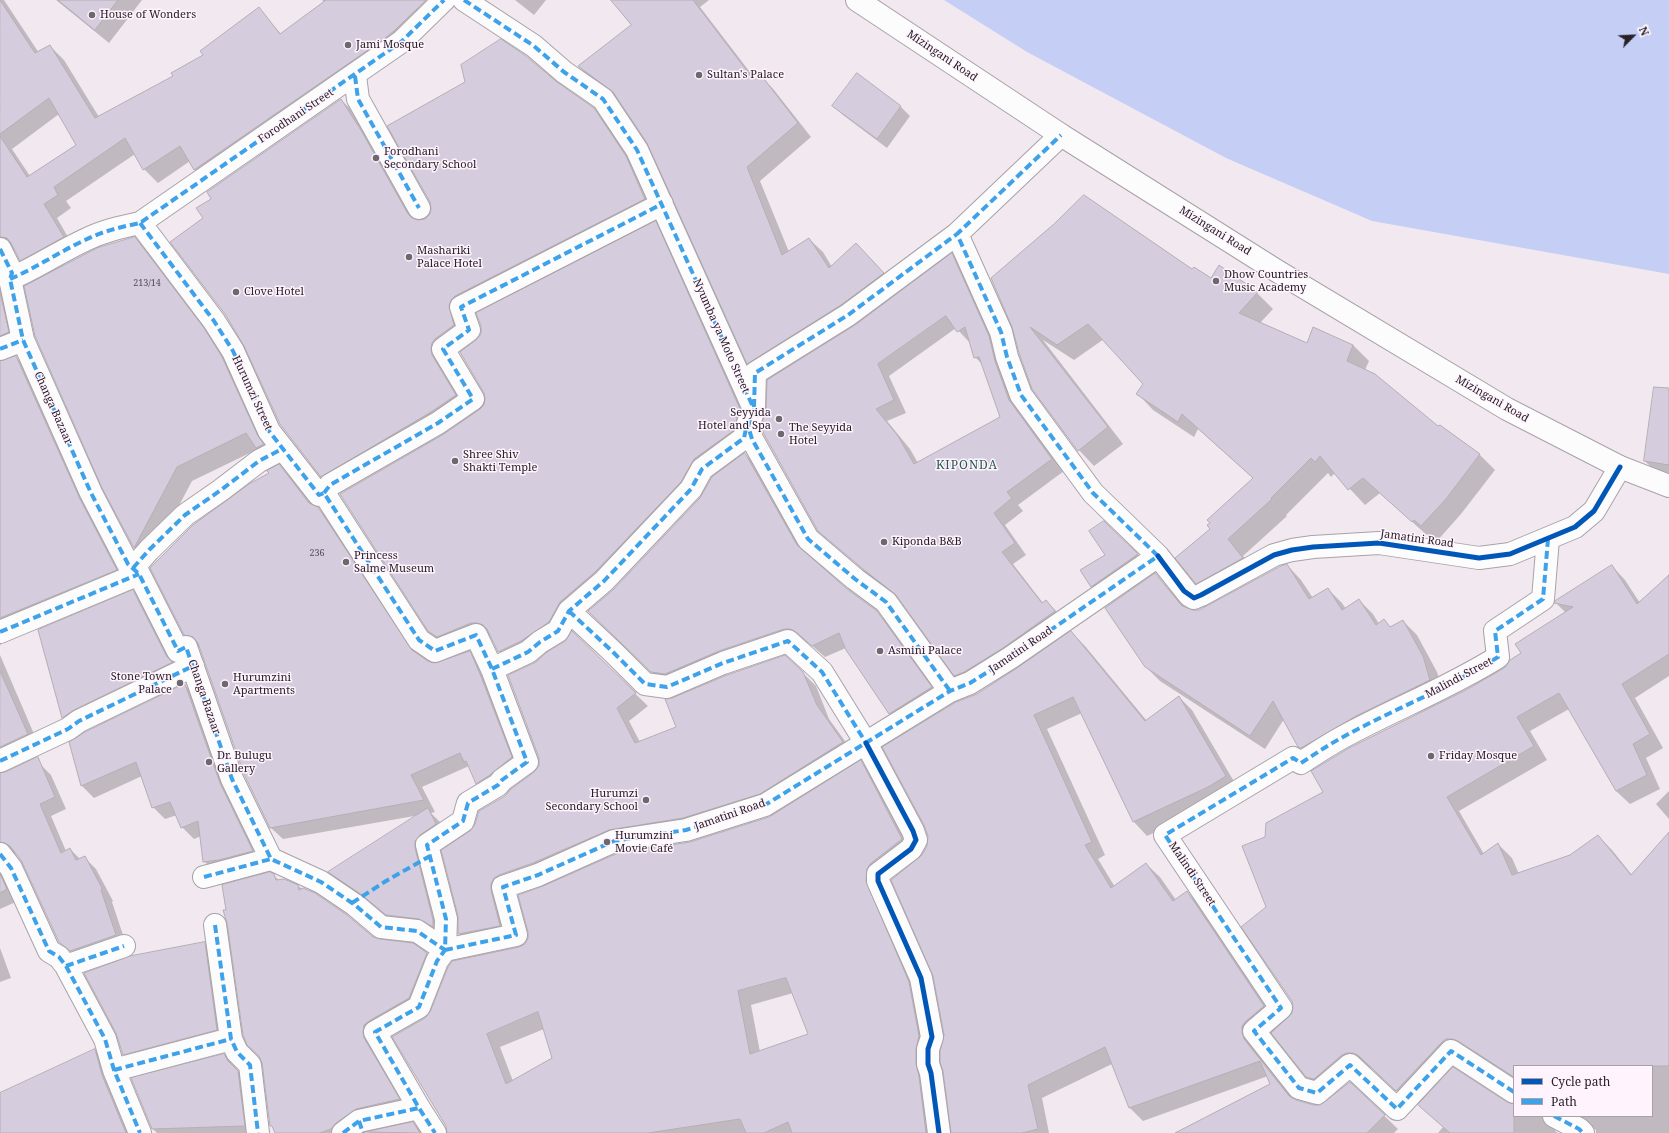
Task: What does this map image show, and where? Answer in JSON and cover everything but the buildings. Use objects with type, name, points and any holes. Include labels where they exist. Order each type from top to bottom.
[{"type":"street","name":"Forodhani Street","points":[[140,223],[401,42],[444,0]]},
{"type":"street","name":"Nyumba ya Moto Street","points":[[464,0],[534,46],[564,72],[603,99],[637,150],[754,409]]},
{"type":"street","name":"Mizingani Road","points":[[857,0],[1060,135],[1278,271],[1507,410],[1620,467],[1669,486]]},
{"type":"street","points":[[354,76],[358,99],[419,208]]},
{"type":"street","points":[[950,691],[886,602],[855,579],[808,538],[752,439],[748,426],[754,409],[755,374],[848,316],[957,234],[1060,135]]},
{"type":"street","points":[[324,493],[330,485],[438,423],[473,399],[443,349],[469,330],[461,307],[662,204]]},
{"type":"street","points":[[10,278],[28,271],[85,240],[112,229],[140,223]]},
{"type":"street","name":"Hurumzi Street","points":[[140,223],[214,321],[229,345],[269,431],[319,495],[324,493],[419,640],[435,651],[476,636],[492,669]]},
{"type":"street","points":[[957,234],[1001,332],[1021,395],[1093,493],[1158,556]]},
{"type":"street","points":[[0,249],[12,272],[10,278]]},
{"type":"street","name":"Changa Bazaar","points":[[10,278],[24,340],[92,492],[128,564],[136,571],[178,651],[186,647],[232,779],[270,859]]},
{"type":"street","points":[[0,349],[24,340]]},
{"type":"street","points":[[435,1133],[375,1032],[419,1007],[437,961],[445,950],[446,919],[427,845],[463,820],[468,803],[498,785],[502,780],[527,762],[492,669],[528,652],[540,642],[558,631],[569,611],[604,581],[691,489],[702,469],[744,438],[754,409]]},
{"type":"street","points":[[0,632],[136,571],[149,550],[186,515],[259,461],[282,449]]},
{"type":"street","name":"Jamatini Road","points":[[445,950],[516,935],[503,887],[538,875],[614,841],[686,830],[765,805],[950,691],[970,683],[1010,658],[1158,556],[1184,591],[1194,598],[1274,555],[1292,550],[1379,542],[1479,558],[1510,554],[1575,527],[1594,511],[1620,467]]},
{"type":"street","name":"Malindi Street","points":[[1513,1091],[1451,1051],[1397,1109],[1350,1066],[1317,1093],[1299,1088],[1254,1031],[1281,1008],[1165,835],[1293,758],[1300,763],[1342,737],[1441,689],[1498,657],[1495,631],[1543,599],[1548,539]]},
{"type":"street","points":[[569,611],[645,684],[666,687],[724,663],[788,642],[822,672],[866,743],[914,830],[916,840],[911,849],[878,874],[878,882],[921,978],[932,1037],[928,1049],[928,1058],[938,1133]]},
{"type":"street","points":[[0,761],[68,729],[79,721],[193,666]]},
{"type":"street","points":[[0,854],[11,868],[49,952],[59,957],[66,966],[105,1039],[114,1070],[140,1133]]},
{"type":"street","points":[[204,877],[270,859],[321,882],[355,905],[381,927],[417,931],[445,950]]},
{"type":"street","points":[[215,926],[231,1039],[237,1052],[250,1065],[258,1133]]},
{"type":"street","points":[[66,966],[124,946]]},
{"type":"street","points":[[114,1070],[231,1039]]},
{"type":"street","points":[[355,1129],[419,1108]]},
{"type":"street","points":[[1556,1117],[1579,1129],[1583,1133]]},
{"type":"water","points":[[944,0],[1669,0],[1669,274],[1372,221],[1226,158],[1027,52]]},
{"type":"marked path","points":[[10,279],[92,237],[140,223],[401,42],[444,0]]},
{"type":"marked path","points":[[464,0],[534,46],[564,72],[603,99],[637,150],[754,409],[748,426],[752,439],[808,539],[855,579],[886,602],[950,691]]},
{"type":"marked path","points":[[355,76],[358,99],[419,208]]},
{"type":"marked path","points":[[445,950],[516,935],[503,887],[538,875],[614,841],[686,830],[765,805],[950,691],[970,683],[1010,658],[1158,556],[1093,493],[1021,395],[1007,357],[1001,332],[957,234],[1061,135]]},
{"type":"marked path","points":[[324,493],[330,485],[438,423],[473,399],[443,349],[469,330],[461,307],[662,204]]},
{"type":"marked path","points":[[140,223],[214,321],[233,351],[269,431],[319,495],[324,493],[419,640],[435,651],[476,635],[492,669],[527,762],[502,780],[498,785],[468,803],[463,821],[427,845],[446,919],[445,950],[437,961],[419,1007],[375,1032],[435,1133]]},
{"type":"marked path","points":[[754,407],[755,373],[848,315],[957,234]]},
{"type":"marked path","points":[[0,249],[12,273],[10,279],[23,340],[91,493],[128,564],[139,574],[178,651],[186,647],[232,779],[271,859],[321,882],[355,905],[381,927],[417,931],[445,950]]},
{"type":"marked path","points":[[0,349],[23,340]]},
{"type":"marked path","points":[[492,669],[528,652],[540,642],[558,631],[569,611],[604,581],[691,489],[702,469],[744,438],[747,424]]},
{"type":"marked path","points":[[133,568],[185,515],[259,461],[282,449]]},
{"type":"marked path","points":[[1513,1091],[1451,1051],[1397,1109],[1350,1065],[1317,1093],[1299,1088],[1254,1031],[1281,1008],[1165,835],[1293,758],[1301,763],[1343,737],[1441,689],[1498,657],[1495,631],[1543,599],[1548,539]]},
{"type":"marked path","points":[[0,632],[139,574]]},
{"type":"marked path","points":[[569,611],[645,684],[667,687],[723,663],[788,641],[822,672],[866,743]]},
{"type":"marked path","points":[[0,761],[68,729],[79,721],[193,666]]},
{"type":"marked path","points":[[0,854],[11,868],[49,951],[59,957],[66,966],[105,1039],[114,1070],[140,1133]]},
{"type":"marked path","points":[[352,903],[386,881],[430,856]]},
{"type":"marked path","points":[[204,877],[271,859]]},
{"type":"marked path","points":[[215,925],[231,1039],[237,1052],[250,1065],[258,1133]]},
{"type":"marked path","points":[[66,966],[124,946]]},
{"type":"marked path","points":[[114,1070],[231,1039]]},
{"type":"marked path","points":[[343,1133],[359,1121],[419,1108]]},
{"type":"marked path","points":[[1556,1117],[1579,1129],[1583,1133]]},
{"type":"marked path","points":[[359,1121],[363,1133]]},
{"type":"cycle path","points":[[1158,556],[1184,591],[1194,598],[1274,555],[1292,550],[1313,547],[1379,543],[1479,558],[1510,554],[1575,527],[1594,511],[1620,467]]},
{"type":"cycle path","points":[[866,743],[913,831],[916,840],[911,849],[878,874],[878,881],[921,978],[932,1037],[928,1049],[928,1064],[931,1073],[939,1133]]},
{"type":"place","name":"House of Wonders","points":[[92,15]]},
{"type":"place","name":"Jami Mosque","points":[[348,45]]},
{"type":"place","name":"Sultan's Palace","points":[[699,75]]},
{"type":"place","name":"Forodhani Secondary School","points":[[376,158]]},
{"type":"place","name":"Mashariki Palace Hotel","points":[[409,257]]},
{"type":"place","name":"Dhow Countries Music Academy","points":[[1216,281]]},
{"type":"place","name":"Clove Hotel","points":[[236,292]]},
{"type":"place","name":"Seyyida Hotel and Spa","points":[[779,419]]},
{"type":"place","name":"The Seyyida Hotel","points":[[781,434]]},
{"type":"place","name":"Shree Shiv Shakti Temple","points":[[455,461]]},
{"type":"place","name":"Kiponda B&B","points":[[884,542]]},
{"type":"place","name":"Princess Salme Museum","points":[[346,562]]},
{"type":"place","name":"Asmini Palace","points":[[880,651]]},
{"type":"place","name":"Stone Town Palace","points":[[180,683]]},
{"type":"place","name":"Hurumzini Apartments","points":[[225,684]]},
{"type":"place","name":"Friday Mosque","points":[[1431,756]]},
{"type":"place","name":"Dr. Bulugu Gallery","points":[[209,762]]},
{"type":"place","name":"Hurumzi Secondary School","points":[[646,800]]},
{"type":"place","name":"Hurumzini Movie Café","points":[[607,842]]},
{"type":"district","name":"KIPONDA","points":[[967,466]]}]
